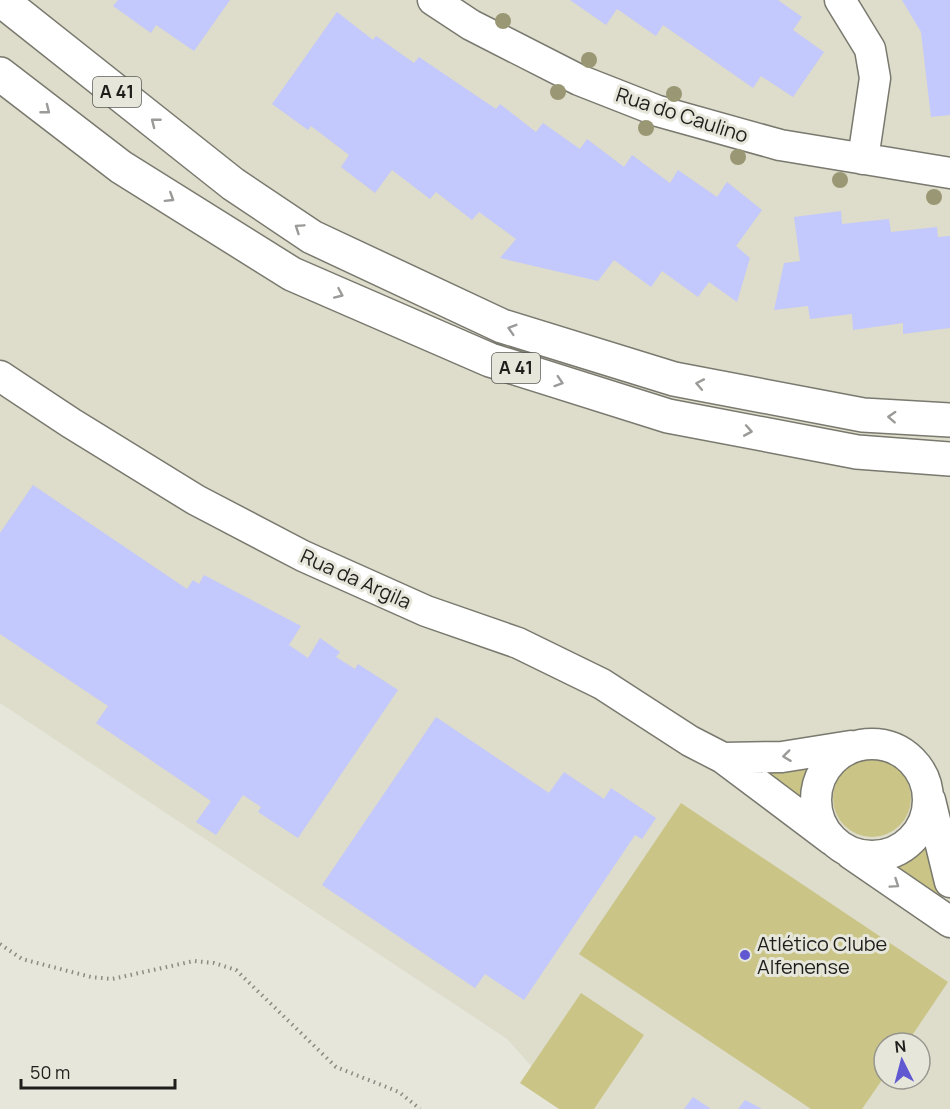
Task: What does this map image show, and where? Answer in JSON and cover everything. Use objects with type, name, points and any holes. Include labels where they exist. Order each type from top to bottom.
[{"type":"highway","name":"A 41","points":[[1,0],[233,184],[312,237],[502,326],[674,379],[863,415],[950,420]]},
{"type":"highway","name":"A 41","points":[[0,74],[121,167],[292,274],[490,360],[668,417],[857,452],[950,459]]},
{"type":"street","name":"Rua do Caulino","points":[[433,0],[471,25],[579,80],[658,111],[780,146],[950,173]]},
{"type":"street","points":[[840,0],[870,49],[874,78],[862,159]]},
{"type":"street","name":"Rua da Argila","points":[[0,376],[196,501],[303,556],[405,602],[529,648],[602,684],[690,741],[723,758],[839,846],[950,922]]},
{"type":"street","name":"Rua da Argila","points":[[723,758],[782,757],[865,744],[884,745],[901,751],[915,763],[925,779],[950,882]]},
{"type":"street","name":"Rua da Argila","points":[[865,744],[848,749],[833,759],[822,774],[816,791],[816,809],[822,826],[839,846],[864,856],[882,856],[897,851],[911,841],[921,828],[927,813],[929,796]]},
{"type":"path","points":[[0,944],[22,959],[91,977],[112,978],[194,961],[213,963],[236,970],[336,1067],[399,1092],[420,1109]]},
{"type":"shaded area","points":[[0,0],[950,0],[950,1109],[570,1109],[507,1039],[0,703]]},
{"type":"shaded area","points":[[872,759],[887,762],[900,770],[908,783],[911,798],[908,813],[900,826],[887,834],[872,837],[857,834],[844,826],[836,813],[833,798],[836,783],[844,770],[857,762]]},
{"type":"shaded area","points":[[812,765],[806,779],[804,804],[749,766]]},
{"type":"shaded area","name":"Atlético Clube Alfenense","points":[[681,803],[948,982],[915,1031],[872,1031],[872,1091],[874,1091],[862,1109],[811,1109],[579,954]]},
{"type":"shaded area","points":[[927,840],[942,899],[890,865],[911,854]]},
{"type":"shaded area","points":[[581,993],[644,1035],[594,1109],[559,1109],[520,1083]]},
{"type":"building","points":[[118,0],[230,0],[194,51],[156,25],[151,33],[113,6]]},
{"type":"building","points":[[570,0],[778,0],[802,17],[793,30],[824,52],[793,97],[761,76],[753,88],[663,25],[656,36],[617,9],[606,25]]},
{"type":"building","points":[[902,0],[950,0],[950,115],[931,117],[921,32]]},
{"type":"building","points":[[337,12],[373,40],[376,36],[414,63],[419,57],[496,109],[500,104],[536,132],[543,123],[580,149],[587,139],[624,167],[632,155],[670,183],[678,170],[717,197],[727,182],[762,210],[736,246],[750,258],[737,302],[709,282],[698,297],[662,271],[651,287],[614,260],[598,281],[500,258],[516,239],[479,212],[472,220],[436,192],[430,199],[392,170],[375,193],[341,167],[349,155],[311,126],[308,130],[272,104]]},
{"type":"building","points":[[841,211],[842,224],[889,219],[891,232],[937,227],[938,237],[950,236],[950,328],[903,334],[903,323],[853,330],[852,314],[810,319],[808,306],[774,310],[784,263],[800,261],[794,217]]},
{"type":"building","points":[[33,485],[187,589],[193,580],[199,584],[204,575],[301,626],[289,645],[308,658],[320,638],[340,652],[336,657],[355,669],[358,664],[398,690],[298,838],[258,812],[261,807],[243,795],[216,835],[196,822],[211,801],[96,723],[108,706],[0,634],[0,533]]},
{"type":"building","points":[[436,717],[549,793],[564,772],[604,799],[611,788],[656,818],[642,839],[635,835],[524,1000],[485,974],[475,988],[322,885]]},
{"type":"building","points":[[693,1097],[711,1109],[684,1109]]},
{"type":"building","points":[[745,1100],[762,1109],[738,1109]]},
{"type":"place","name":"Atlético Clube Alfenense","points":[[745,955]]}]
